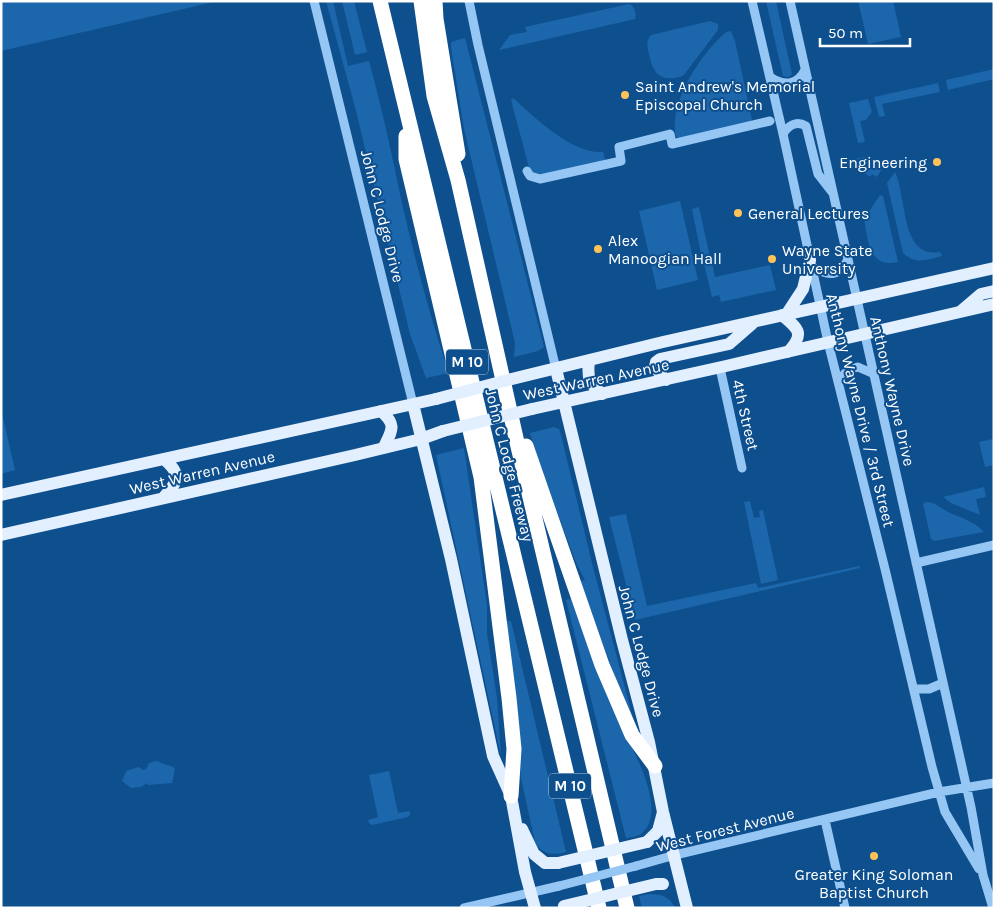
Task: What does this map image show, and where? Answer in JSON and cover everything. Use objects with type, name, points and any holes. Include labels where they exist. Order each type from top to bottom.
[{"type":"highway","name":"John C Lodge Freeway","points":[[380,1],[599,908]]},
{"type":"highway","name":"John C Lodge Freeway","points":[[421,1],[434,96],[458,180],[516,438],[627,908]]},
{"type":"highway","points":[[435,1],[436,19],[458,150],[458,180]]},
{"type":"highway","points":[[407,114],[406,159],[481,476],[514,749],[510,796]]},
{"type":"highway","points":[[516,438],[526,443],[606,674],[632,734],[654,766]]},
{"type":"main road","points":[[788,352],[799,338],[798,330],[784,315],[803,289],[811,263]]},
{"type":"main road","name":"West Warren Avenue","points":[[1,495],[436,399],[753,322],[994,268]]},
{"type":"main road","points":[[959,312],[981,294],[994,291]]},
{"type":"main road","name":"West Warren Avenue","points":[[1,534],[421,439],[443,431],[532,409],[720,368],[994,304]]},
{"type":"main road","points":[[666,380],[657,370],[656,362],[660,359],[729,344],[753,322]]},
{"type":"main road","points":[[588,361],[589,379],[592,386],[602,394]]},
{"type":"main road","name":"John C Lodge Drive","points":[[556,369],[619,631],[654,766],[663,812],[686,905]]},
{"type":"main road","name":"John C Lodge Drive","points":[[413,404],[441,518],[493,756],[510,796]]},
{"type":"main road","points":[[381,411],[392,423],[393,428],[384,447]]},
{"type":"main road","points":[[164,458],[174,468],[177,478],[174,486],[164,497]]},
{"type":"main road","points":[[510,796],[535,908]]},
{"type":"main road","points":[[514,814],[534,854],[546,862],[558,863],[647,842],[658,831],[663,812]]},
{"type":"main road","points":[[562,907],[656,884],[663,884],[674,888],[686,905]]},
{"type":"street","name":"John C Lodge Drive","points":[[314,1],[413,404]]},
{"type":"street","points":[[469,1],[556,369]]},
{"type":"street","name":"Anthony Wayne Drive / 3rd Street","points":[[752,1],[828,342],[932,767],[945,812],[983,875]]},
{"type":"street","name":"Anthony Wayne Drive","points":[[790,1],[967,788],[983,875]]},
{"type":"street","points":[[770,77],[782,83],[789,83],[801,78],[805,70]]},
{"type":"street","points":[[527,172],[530,176],[540,179],[621,161],[618,147],[637,142],[670,134],[672,144],[770,121]]},
{"type":"street","points":[[783,134],[791,126],[798,124],[806,126],[818,174],[834,195]]},
{"type":"street","points":[[811,263],[820,272],[831,274],[845,267],[848,259]]},
{"type":"street","points":[[838,380],[848,370],[858,366],[874,374]]},
{"type":"street","name":"4th Street","points":[[720,368],[742,468]]},
{"type":"street","points":[[916,562],[994,545]]},
{"type":"street","points":[[914,689],[929,689],[943,682]]},
{"type":"street","name":"West Forest Avenue","points":[[464,908],[559,886],[674,855],[939,792],[994,783]]},
{"type":"street","points":[[825,820],[845,908]]},
{"type":"street","points":[[983,875],[993,908]]},
{"type":"shaded area","points":[[1,1],[218,1],[1,51]]},
{"type":"shaded area","points":[[326,1],[333,1],[348,66],[369,61],[418,267],[435,331],[449,373],[426,378],[410,334],[356,111]]},
{"type":"shaded area","points":[[342,1],[354,1],[367,52],[355,55]]},
{"type":"shaded area","points":[[766,1],[776,1],[792,74],[789,77],[783,76]]},
{"type":"shaded area","points":[[858,1],[893,1],[901,37],[868,44]]},
{"type":"shaded area","points":[[629,4],[635,10],[635,19],[499,50],[510,35],[527,32],[525,27]]},
{"type":"shaded area","points":[[710,21],[718,24],[718,30],[683,76],[669,78],[656,72],[647,46],[651,35]]},
{"type":"shaded area","points":[[731,31],[735,41],[752,120],[679,138],[676,137],[677,109],[689,80],[716,41],[726,32]]},
{"type":"shaded area","points":[[465,38],[544,347],[538,351],[514,357],[515,343],[464,129],[451,48],[451,42]]},
{"type":"shaded area","points":[[994,69],[994,79],[948,90],[946,80]]},
{"type":"shaded area","points":[[938,83],[940,92],[882,104],[885,116],[879,117],[874,97]]},
{"type":"shaded area","points":[[513,98],[543,124],[567,141],[591,151],[603,152],[606,163],[534,177],[531,175],[511,100]]},
{"type":"shaded area","points":[[868,99],[872,112],[866,120],[860,121],[865,142],[858,143],[849,103]]},
{"type":"shaded area","points":[[870,156],[884,166],[877,177],[872,174],[870,177],[856,166],[854,159]]},
{"type":"shaded area","points":[[895,172],[911,236],[918,246],[927,252],[940,252],[942,256],[917,260],[903,253],[887,183]]},
{"type":"shaded area","points":[[880,195],[883,196],[898,262],[888,263],[881,261],[876,257],[869,244],[864,219]]},
{"type":"shaded area","points":[[680,201],[698,280],[657,290],[639,211]]},
{"type":"shaded area","points":[[699,207],[710,257],[702,259],[692,209]]},
{"type":"shaded area","points":[[712,262],[715,277],[770,265],[776,290],[721,302],[719,295],[712,297],[704,264]]},
{"type":"shaded area","points":[[1,409],[15,470],[1,474]]},
{"type":"shaded area","points":[[554,427],[559,429],[561,435],[593,567],[633,718],[631,721],[580,581],[585,580],[577,565],[537,459],[530,433]]},
{"type":"shaded area","points":[[993,439],[994,465],[985,467],[979,442]]},
{"type":"shaded area","points":[[464,448],[487,605],[487,633],[497,698],[501,756],[436,455]]},
{"type":"shaded area","points":[[984,487],[986,497],[976,499],[980,515],[951,503],[943,497]]},
{"type":"shaded area","points":[[750,501],[754,518],[760,517],[759,511],[763,510],[778,580],[761,584],[744,502]]},
{"type":"shaded area","points":[[926,502],[935,504],[948,512],[972,522],[984,532],[934,541],[931,539],[923,504]]},
{"type":"shaded area","points":[[626,514],[647,606],[756,583],[758,588],[859,566],[860,568],[635,620],[609,517]]},
{"type":"shaded area","points":[[574,598],[607,696],[631,744],[647,785],[651,804],[650,820],[639,835],[626,838],[566,600]]},
{"type":"shaded area","points":[[506,621],[511,621],[566,852],[548,853],[535,842],[521,778]]},
{"type":"shaded area","points":[[156,761],[175,769],[172,783],[148,785],[147,783],[141,787],[131,788],[122,781],[126,771],[139,767],[143,770],[146,769],[149,763]]},
{"type":"shaded area","points":[[389,771],[398,813],[410,811],[410,815],[372,825],[368,820],[378,817],[369,775]]},
{"type":"shaded area","points":[[650,894],[665,897],[671,901],[675,908],[642,908],[639,896]]},
{"type":"place","name":"Saint Andrew's Memorial Episcopal Church","points":[[625,95]]},
{"type":"place","name":"Engineering","points":[[937,162]]},
{"type":"place","name":"General Lectures","points":[[738,213]]},
{"type":"place","name":"Alex Manoogian Hall","points":[[598,249]]},
{"type":"place","name":"Wayne State University","points":[[772,259]]},
{"type":"place","name":"Greater King Soloman Baptist Church","points":[[874,856]]}]
